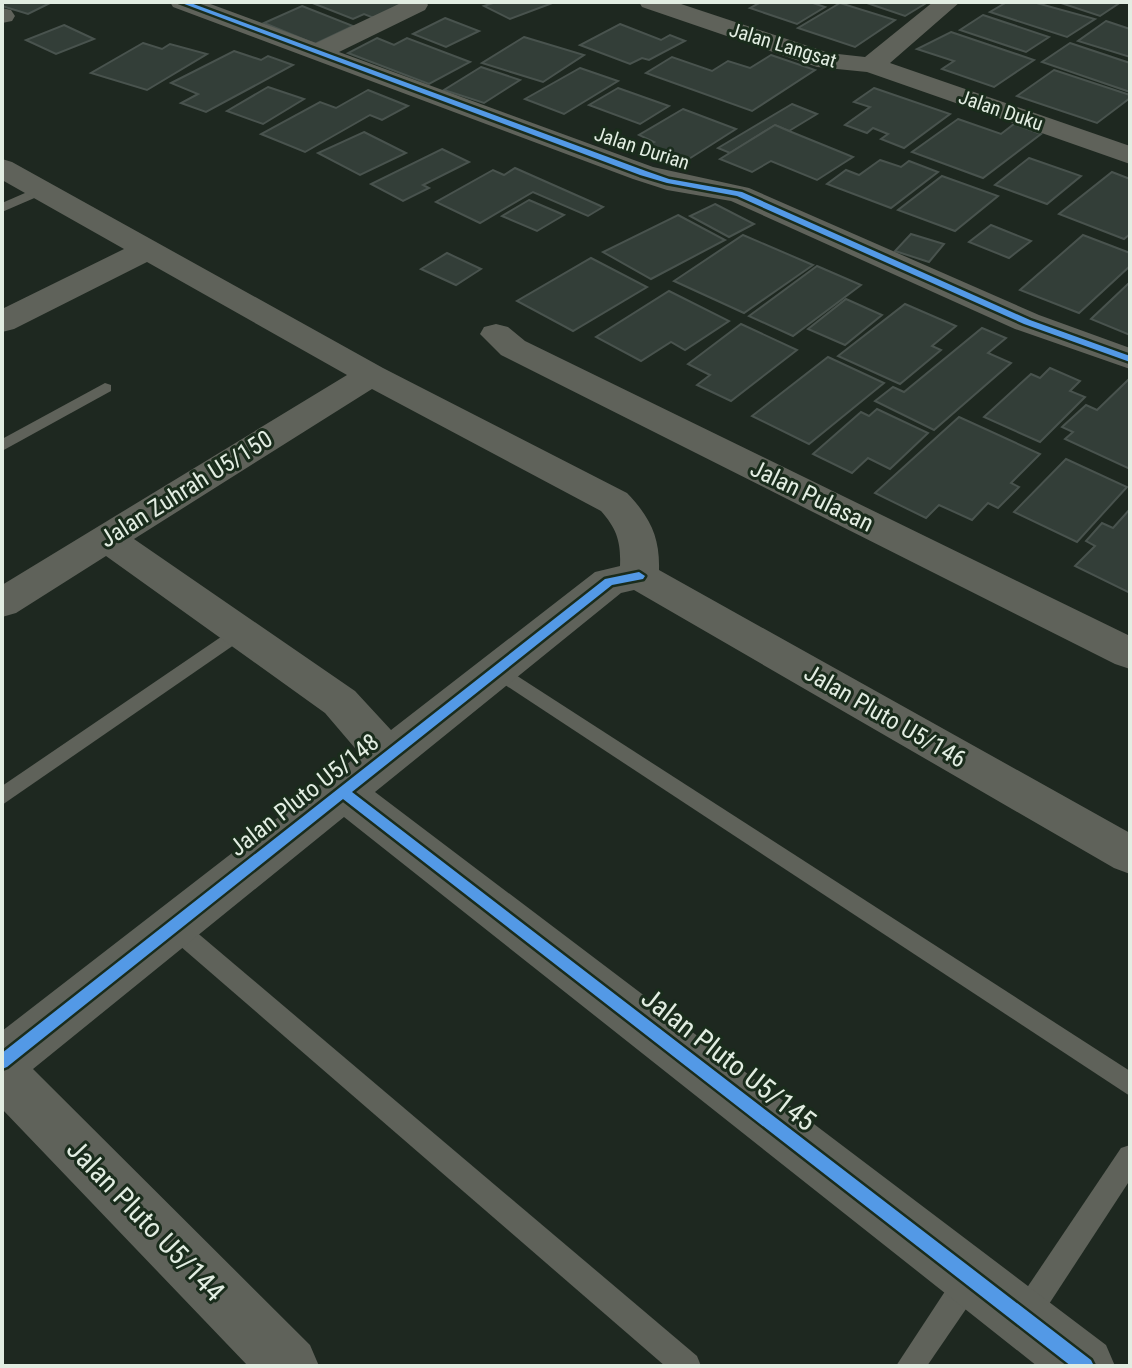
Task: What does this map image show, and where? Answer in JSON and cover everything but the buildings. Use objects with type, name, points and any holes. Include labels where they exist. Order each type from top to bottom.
[{"type":"street","name":"Jalan Durian","points":[[182,2],[227,8],[316,53],[643,173],[667,181],[739,194],[1027,322],[1130,359]]},
{"type":"street","name":"Jalan Langsat","points":[[651,2],[826,61],[871,65]]},
{"type":"street","points":[[871,65],[948,2]]},
{"type":"street","points":[[316,53],[416,5]]},
{"type":"street","name":"Jalan Duku","points":[[871,65],[1130,155]]},
{"type":"street","points":[[2,168],[371,375],[614,502],[633,521],[641,538],[639,576]]},
{"type":"street","points":[[2,322],[146,250]]},
{"type":"street","name":"Jalan Pulasan","points":[[496,334],[513,348],[1130,654]]},
{"type":"street","name":"Jalan Zuhrah U5/150","points":[[2,603],[371,375]]},
{"type":"street","points":[[107,538],[340,702],[388,756]]},
{"type":"street","name":"Jalan Pluto U5/148","points":[[2,1062],[609,582],[639,576]]},
{"type":"street","name":"Jalan Pluto U5/146","points":[[639,576],[1130,855]]},
{"type":"street","name":"Jalan Pluto U5/145","points":[[343,792],[1085,1366]]},
{"type":"street","name":"Jalan Pluto U5/144","points":[[2,1073],[289,1366]]},
{"type":"lane","points":[[2,208],[41,190]]},
{"type":"lane","points":[[2,446],[105,388]]},
{"type":"lane","points":[[2,797],[240,631]]},
{"type":"lane","points":[[497,670],[1130,1085]]},
{"type":"lane","points":[[173,926],[687,1366]]},
{"type":"lane","points":[[1023,1320],[1130,1157]]},
{"type":"lane","points":[[910,1366],[972,1276]]},
{"type":"cycle path","points":[[182,2],[643,173],[667,181],[739,194],[1027,322],[1130,359]]},
{"type":"cycle path","points":[[2,1062],[609,582],[639,576]]},
{"type":"cycle path","points":[[343,792],[1085,1366]]}]
